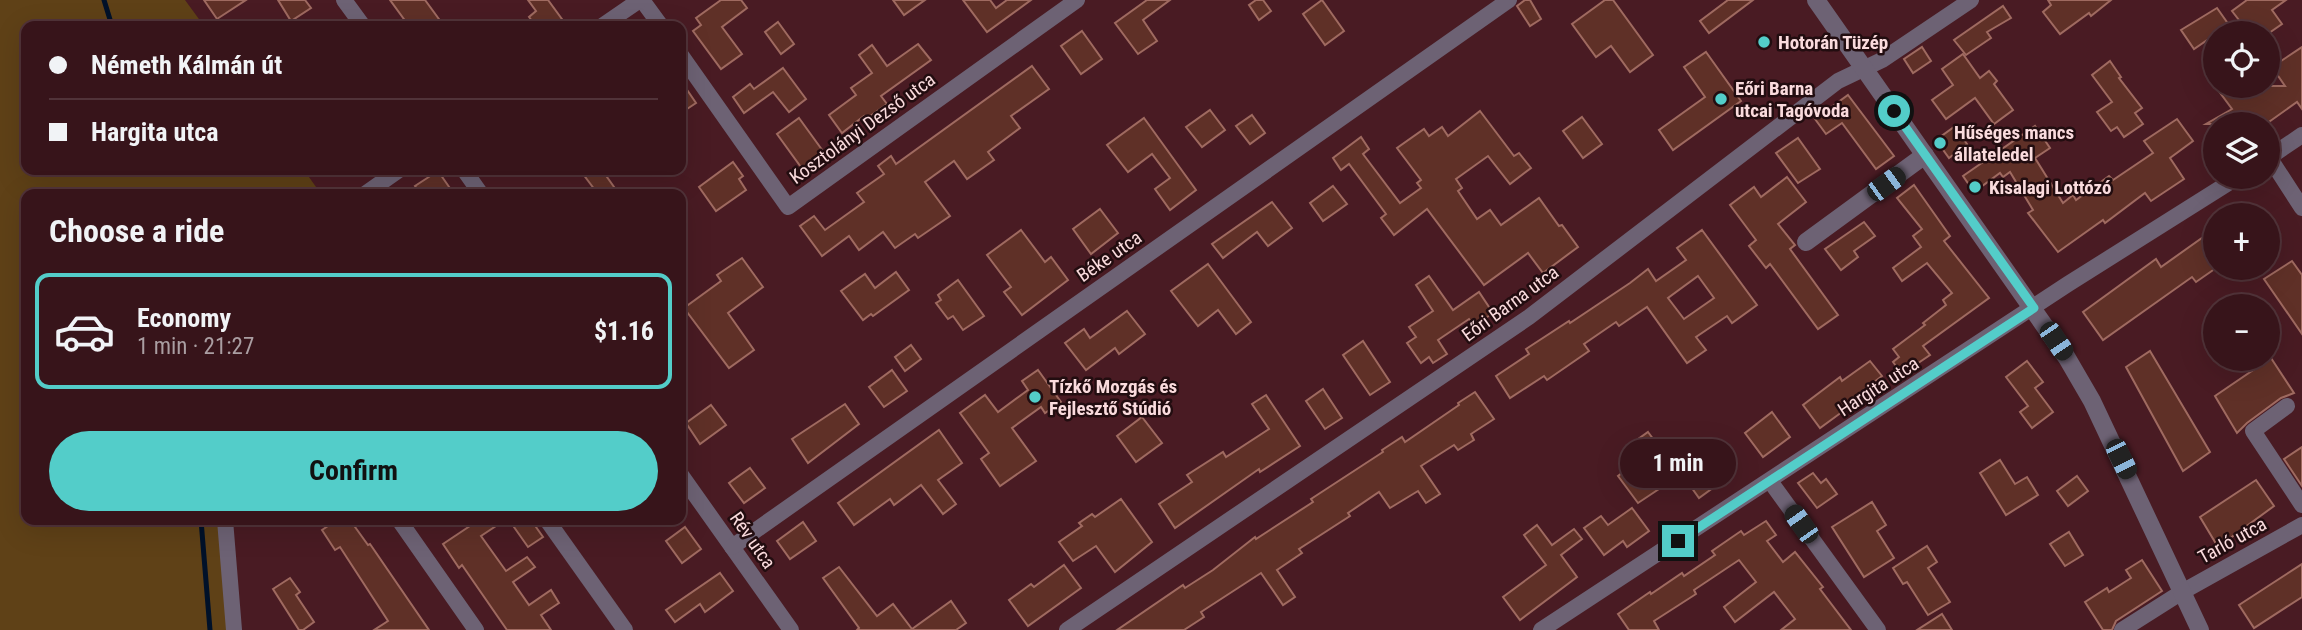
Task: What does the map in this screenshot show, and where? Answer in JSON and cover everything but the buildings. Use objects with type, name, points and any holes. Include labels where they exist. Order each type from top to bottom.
[{"type":"street","points":[[344,0],[359,21]]},
{"type":"street","points":[[610,21],[641,0],[657,21]]},
{"type":"street","name":"Kosztolányi Dezső utca","points":[[686,62],[788,207],[1077,0]]},
{"type":"street","name":"Béke utca","points":[[732,547],[1509,0]]},
{"type":"street","points":[[1816,0],[2067,358],[2092,401],[2200,630]]},
{"type":"street","name":"Eőri Barna utca","points":[[1067,630],[1529,317],[1838,80],[1882,60],[1971,0]]},
{"type":"street","points":[[2280,150],[2302,135]]},
{"type":"street","points":[[1806,242],[1925,155]]},
{"type":"street","points":[[2280,174],[2302,208]]},
{"type":"street","points":[[372,189],[392,175]]},
{"type":"street","name":"Hargita utca","points":[[1541,630],[2219,189]]},
{"type":"street","points":[[2287,406],[2253,431],[2302,505]]},
{"type":"street","points":[[1770,481],[1878,630]]},
{"type":"street","name":"Rév utca","points":[[686,482],[791,630]]},
{"type":"street","points":[[225,525],[234,630]]},
{"type":"street","points":[[402,525],[476,630]]},
{"type":"street","points":[[551,525],[625,630]]},
{"type":"street","name":"Tarló utca","points":[[2122,630],[2182,592],[2302,525]]},
{"type":"shaded area","points":[[0,0],[185,0],[200,21],[21,21],[21,175],[308,175],[317,189],[21,189],[21,525],[218,525],[227,630],[0,630]]},
{"type":"waterway","points":[[104,0],[110,21]]},
{"type":"waterway","points":[[201,525],[210,630]]},
{"type":"place","name":"Hotorán Tüzép","points":[[1764,42]]},
{"type":"place","name":"Eőri Barna utcai Tagóvoda","points":[[1721,99]]},
{"type":"place","name":"Hűséges mancs állateledel","points":[[1940,143]]},
{"type":"place","name":"Kisalagi Lottózó","points":[[1975,187]]},
{"type":"place","name":"Tízkő Mozgás és Fejlesztő Stúdió","points":[[1035,397]]},
{"type":"route","points":[[1678,541],[2034,308],[1894,111]]}]
